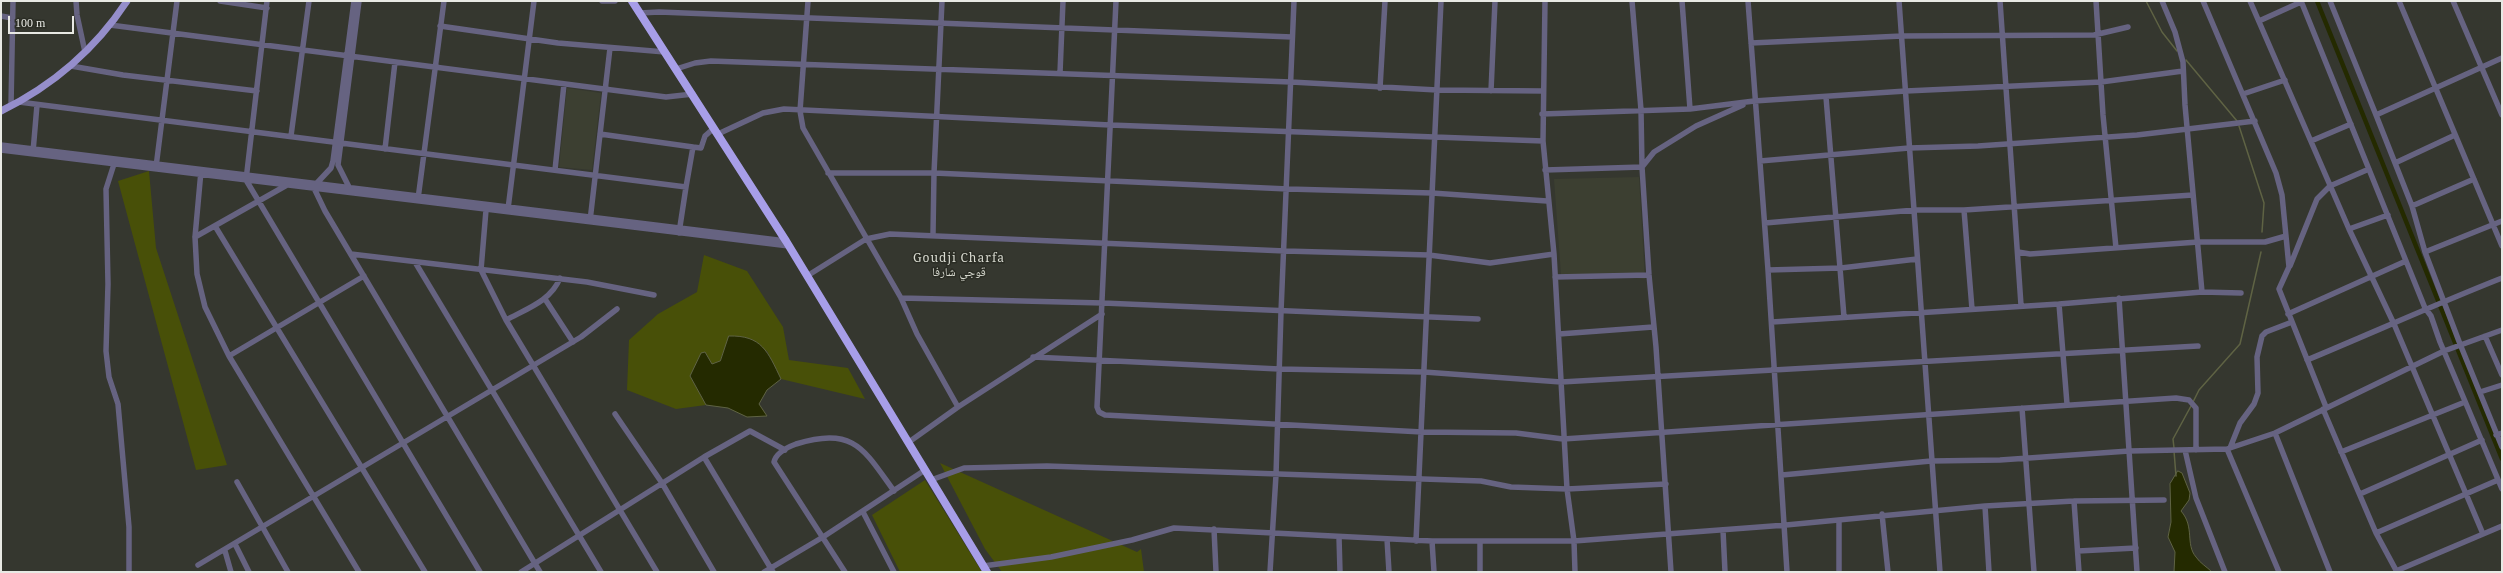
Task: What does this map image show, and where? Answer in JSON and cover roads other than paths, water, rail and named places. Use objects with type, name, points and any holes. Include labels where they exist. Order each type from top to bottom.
[{"type":"highway","points":[[632,1],[788,243],[985,569]]},
{"type":"main road","points":[[1,111],[19,102],[71,66],[110,25],[128,1]]},
{"type":"street","points":[[11,106],[13,1]]},
{"type":"street","points":[[76,1],[77,15],[85,52]]},
{"type":"street","points":[[156,167],[177,1]]},
{"type":"street","points":[[220,1],[267,8]]},
{"type":"street","points":[[268,1],[246,177],[258,202],[404,442],[480,572]]},
{"type":"street","points":[[291,136],[309,1]]},
{"type":"street","points":[[349,57],[354,1]]},
{"type":"street","points":[[350,189],[338,165],[338,143],[358,1]]},
{"type":"street","points":[[418,199],[444,1]]},
{"type":"street","points":[[508,209],[534,1]]},
{"type":"street","points":[[602,1],[615,1]]},
{"type":"street","points":[[808,1],[800,111],[803,128],[901,298],[917,334],[958,407]]},
{"type":"street","points":[[933,234],[934,173],[942,1]]},
{"type":"street","points":[[1060,73],[1062,1]]},
{"type":"street","points":[[1116,1],[1116,30],[1112,75],[1098,407],[1099,412],[1105,415],[1422,432],[1516,433],[1563,439],[2156,398],[2189,400],[2196,408],[2196,450]]},
{"type":"street","points":[[1270,572],[1274,532],[1281,312],[1288,189],[1294,1]]},
{"type":"street","points":[[1380,88],[1385,1]]},
{"type":"street","points":[[1416,541],[1428,316],[1428,255],[1441,1]]},
{"type":"street","points":[[1491,91],[1495,1]]},
{"type":"street","points":[[1544,1],[1543,141],[1547,201],[1554,254],[1563,439],[1567,488],[1574,541],[1575,572]]},
{"type":"street","points":[[1632,1],[1641,110],[1642,167],[1649,276],[1666,484],[1671,572]]},
{"type":"street","points":[[1682,1],[1690,109]]},
{"type":"street","points":[[1748,1],[1754,102],[1765,223],[1774,370],[1786,525],[1787,572]]},
{"type":"street","points":[[1899,1],[1940,572]]},
{"type":"street","points":[[2000,1],[2021,305]]},
{"type":"street","points":[[2096,1],[2105,137],[2116,248]]},
{"type":"street","points":[[2162,1],[2181,53],[2202,292]]},
{"type":"street","points":[[2203,1],[2276,173],[2286,236],[2289,267]]},
{"type":"street","points":[[2250,1],[2349,229],[2413,366],[2468,494],[2483,534]]},
{"type":"street","points":[[2330,1],[2412,206],[2425,252],[2443,301],[2480,392],[2499,434],[2502,447]]},
{"type":"street","points":[[2399,1],[2502,246]]},
{"type":"street","points":[[2453,1],[2483,67],[2502,115]]},
{"type":"street","points":[[2259,21],[2301,2],[2370,169],[2425,308],[2434,322],[2444,351],[2502,489]]},
{"type":"street","points":[[640,13],[659,12],[1292,37]]},
{"type":"street","points":[[1,16],[12,18]]},
{"type":"street","points":[[110,25],[262,46],[666,97],[693,94]]},
{"type":"street","points":[[440,26],[530,39],[610,48],[665,52]]},
{"type":"street","points":[[1751,43],[1902,36],[2098,35],[2128,27]]},
{"type":"street","points":[[590,220],[610,48]]},
{"type":"street","points":[[2376,114],[2502,58]]},
{"type":"street","points":[[676,69],[695,63],[711,61],[939,68],[1291,82],[1380,88],[1543,91]]},
{"type":"street","points":[[385,149],[395,62]]},
{"type":"street","points":[[71,66],[95,71],[257,91]]},
{"type":"street","points":[[1542,114],[1690,109],[1754,102],[1906,91],[2101,82],[2183,71]]},
{"type":"street","points":[[2243,94],[2285,80]]},
{"type":"street","points":[[555,170],[564,84]]},
{"type":"street","points":[[1826,97],[1844,317]]},
{"type":"street","points":[[19,102],[686,187]]},
{"type":"street","points":[[1545,170],[1642,167],[1654,152],[1696,126],[1754,102]]},
{"type":"street","points":[[33,151],[37,105]]},
{"type":"street","points":[[600,134],[701,148],[705,136],[764,113],[784,109],[800,111],[1110,125],[1543,141]]},
{"type":"street","points":[[1760,161],[1909,148],[2010,144],[2187,131],[2254,121]]},
{"type":"street","points":[[2311,141],[2351,124]]},
{"type":"street","points":[[2395,163],[2455,135]]},
{"type":"street","points":[[314,185],[331,168],[338,143]]},
{"type":"street","points":[[1,145],[33,151],[156,167],[350,189],[486,210],[508,209]]},
{"type":"street","points":[[679,231],[693,147]]},
{"type":"street","points":[[1,150],[33,151]]},
{"type":"street","points":[[114,161],[106,189],[108,284],[106,350],[109,377],[118,404],[129,527],[129,572]]},
{"type":"street","points":[[2370,169],[2330,186],[2317,199],[2279,289],[2288,314],[2307,360],[2341,452],[2376,533],[2397,571],[2502,526]]},
{"type":"street","points":[[201,172],[195,237],[197,274],[205,307],[229,356],[359,572]]},
{"type":"street","points":[[828,173],[934,173],[1288,189],[1432,193],[1547,201]]},
{"type":"street","points":[[246,177],[287,185],[314,185],[679,231],[788,243]]},
{"type":"street","points":[[2412,206],[2474,179]]},
{"type":"street","points":[[195,237],[287,185]]},
{"type":"street","points":[[314,185],[351,254],[540,572]]},
{"type":"street","points":[[1765,223],[1915,210],[1964,210],[2193,195]]},
{"type":"street","points":[[486,210],[481,270],[506,320],[658,572]]},
{"type":"street","points":[[1964,210],[1972,309]]},
{"type":"street","points":[[2349,229],[2388,215]]},
{"type":"street","points":[[2425,252],[2502,221]]},
{"type":"street","points":[[215,226],[425,572]]},
{"type":"street","points":[[807,276],[866,239],[890,234],[933,234],[1105,244],[1428,255],[1490,263],[1554,254]]},
{"type":"street","points":[[2018,252],[2030,254],[2198,242],[2265,242],[2286,236]]},
{"type":"street","points":[[351,254],[560,278],[654,295]]},
{"type":"street","points":[[1768,270],[1841,268],[1917,260]]},
{"type":"street","points":[[2288,314],[2406,260]]},
{"type":"street","points":[[415,262],[578,535],[602,572]]},
{"type":"street","points":[[229,356],[364,276]]},
{"type":"street","points":[[1555,277],[1649,276]]},
{"type":"street","points":[[506,320],[545,299],[553,292],[560,278]]},
{"type":"street","points":[[2307,360],[2394,324],[2425,308],[2502,278]]},
{"type":"street","points":[[1772,322],[2021,305],[2059,304],[2202,292],[2241,293]]},
{"type":"street","points":[[901,298],[1103,303],[1281,312],[1428,316],[1478,319]]},
{"type":"street","points":[[2119,298],[2137,572]]},
{"type":"street","points":[[545,299],[573,342]]},
{"type":"street","points":[[2059,304],[2066,404]]},
{"type":"street","points":[[198,565],[225,551],[362,469],[490,389],[573,342],[617,309]]},
{"type":"street","points":[[909,442],[1033,357],[1102,314]]},
{"type":"street","points":[[2279,572],[2228,448],[2240,423],[2254,404],[2258,393],[2257,357],[2262,336],[2266,332],[2292,322]]},
{"type":"street","points":[[1559,334],[1653,327]]},
{"type":"street","points":[[1782,475],[1931,461],[2025,458],[2129,451],[2228,448],[2275,433],[2444,351],[2502,330]]},
{"type":"street","points":[[2486,336],[2502,375]]},
{"type":"street","points":[[1033,357],[1279,369],[1424,372],[1561,382],[1926,363],[2123,349],[2198,346]]},
{"type":"street","points":[[2480,392],[2502,385]]},
{"type":"street","points":[[2341,452],[2465,402]]},
{"type":"street","points":[[2022,408],[2034,572]]},
{"type":"street","points":[[615,414],[662,483],[714,572]]},
{"type":"street","points":[[521,572],[619,509],[750,431],[784,450]]},
{"type":"street","points":[[2275,433],[2330,572]]},
{"type":"street","points":[[845,572],[774,462],[776,456],[795,444],[823,438],[847,440],[867,453],[894,491]]},
{"type":"street","points":[[2360,494],[2482,440]]},
{"type":"street","points":[[2185,450],[2196,498],[2225,572]]},
{"type":"street","points":[[704,457],[772,570]]},
{"type":"street","points":[[931,480],[958,469],[988,466],[1069,467],[1481,481],[1511,487],[1567,488],[1666,484]]},
{"type":"street","points":[[764,572],[772,570],[863,512],[925,470]]},
{"type":"street","points":[[2376,533],[2498,480]]},
{"type":"street","points":[[237,482],[262,529],[288,572]]},
{"type":"street","points":[[985,569],[1132,540],[1174,528],[1274,532],[1432,542],[1574,541],[1839,521],[1882,514],[1985,506],[2132,499],[2164,500]]},
{"type":"street","points":[[2074,501],[2080,572]]},
{"type":"street","points":[[1985,506],[1989,572]]},
{"type":"street","points":[[863,512],[894,572]]},
{"type":"street","points":[[1882,514],[1888,572]]},
{"type":"street","points":[[1839,521],[1840,572]]},
{"type":"street","points":[[1214,529],[1216,572]]},
{"type":"street","points":[[1723,530],[1725,572]]},
{"type":"street","points":[[1339,537],[1340,572]]},
{"type":"street","points":[[1387,539],[1389,572]]},
{"type":"street","points":[[1480,541],[1480,572]]},
{"type":"street","points":[[1432,542],[1434,572]]},
{"type":"street","points":[[235,544],[249,572]]},
{"type":"street","points":[[2078,552],[2136,548]]},
{"type":"street","points":[[225,551],[231,572]]},
{"type":"waterway","points":[[2146,1],[2162,32],[2177,51]]},
{"type":"waterway","points":[[2317,1],[2502,459]]},
{"type":"waterway","points":[[2186,60],[2237,121]]},
{"type":"waterway","points":[[2239,126],[2264,203],[2262,232]]},
{"type":"waterway","points":[[2193,402],[2199,390],[2240,344],[2261,252]]},
{"type":"waterway","points":[[2174,448],[2173,439],[2191,406]]},
{"type":"waterway","points":[[2174,451],[2176,476]]},
{"type":"district","name":"Goudji Charfa قوجي شارفا","points":[[959,267]]}]
